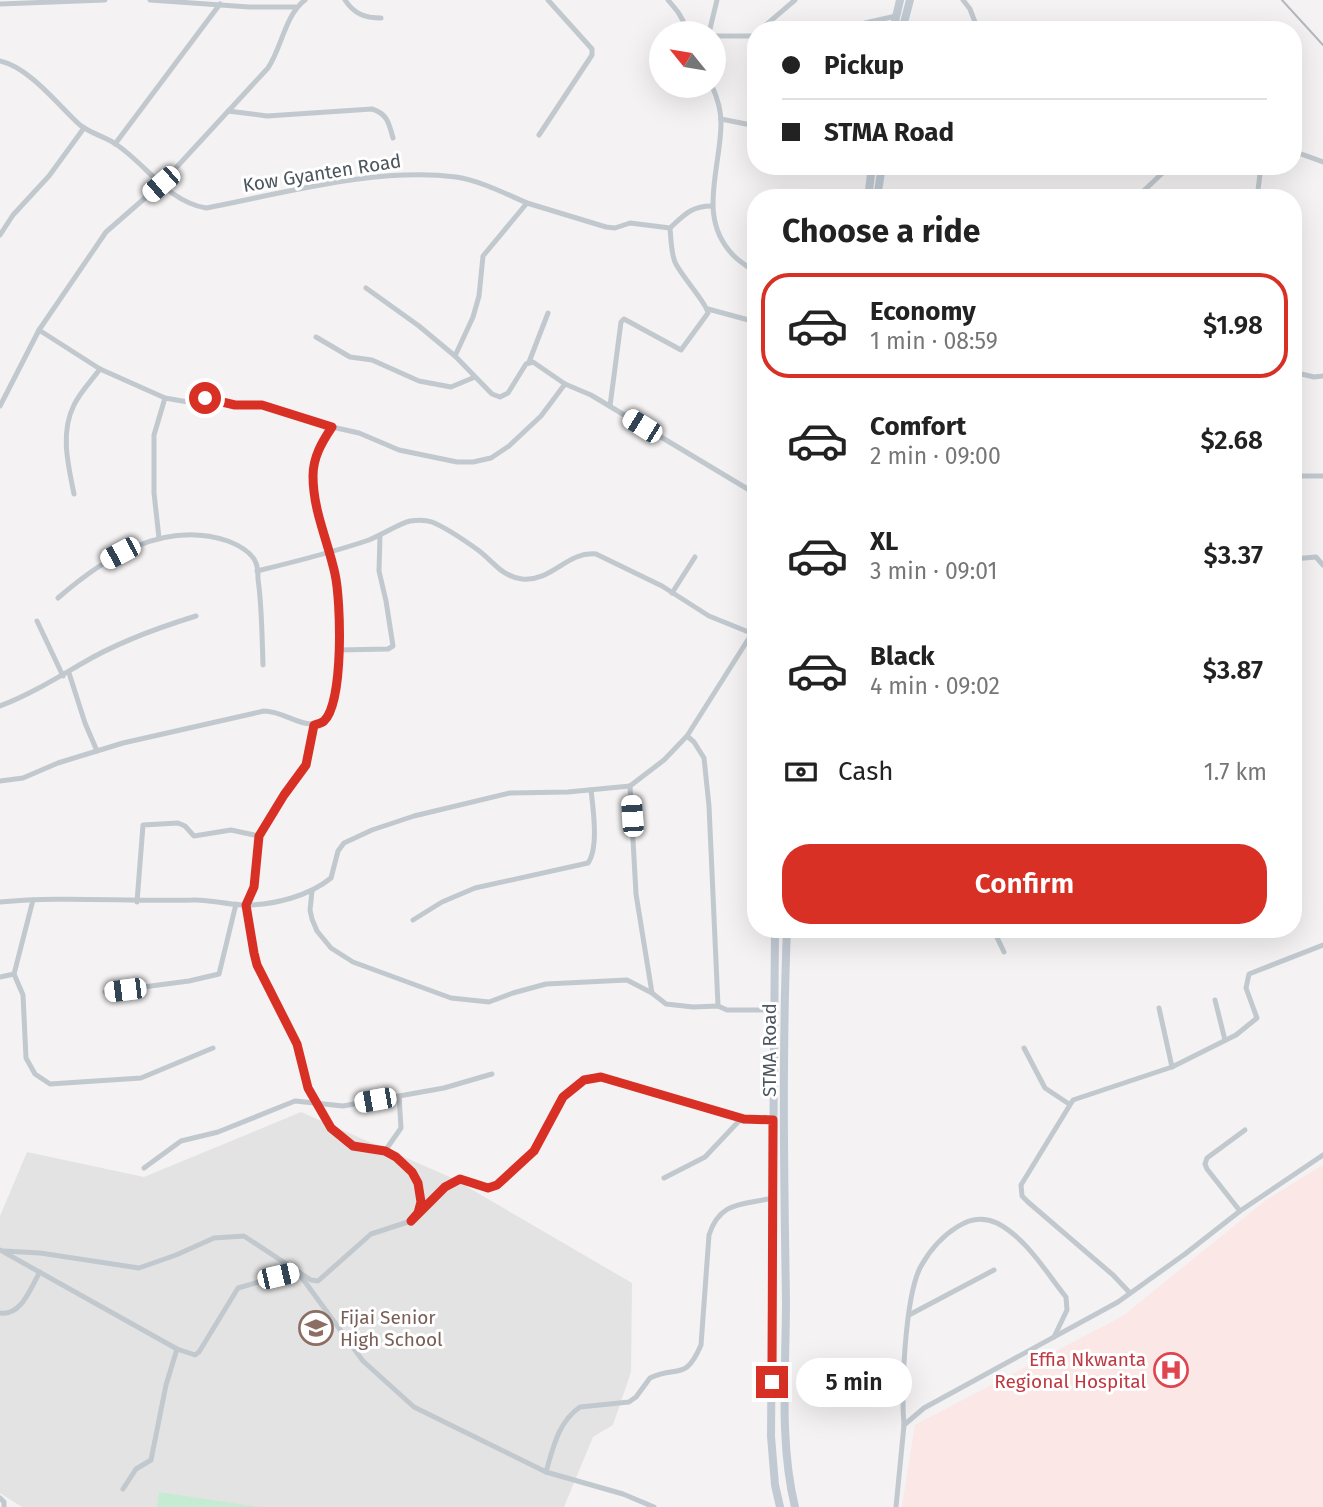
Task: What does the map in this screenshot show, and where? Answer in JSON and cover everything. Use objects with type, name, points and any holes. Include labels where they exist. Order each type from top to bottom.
[{"type":"main road","points":[[895,21],[900,0]]},
{"type":"main road","points":[[904,21],[910,0]]},
{"type":"main road","name":"STMA Road","points":[[775,938],[771,1436],[775,1485],[780,1507]]},
{"type":"main road","name":"STMA Road","points":[[788,938],[784,1010],[783,1196],[787,1437],[789,1480],[795,1507]]},
{"type":"street","points":[[0,4],[105,0]]},
{"type":"street","points":[[150,0],[295,7]]},
{"type":"street","points":[[0,406],[39,330],[106,232],[161,184],[274,59],[295,7],[305,0]]},
{"type":"street","points":[[345,0],[359,14],[368,18],[381,18]]},
{"type":"street","points":[[539,135],[592,55],[592,49],[548,0]]},
{"type":"street","points":[[668,0],[682,21]]},
{"type":"street","points":[[712,21],[717,0]]},
{"type":"street","points":[[771,21],[795,0]]},
{"type":"street","points":[[963,0],[975,21]]},
{"type":"street","points":[[115,144],[220,4]]},
{"type":"street","points":[[874,21],[896,16]]},
{"type":"street","points":[[726,35],[747,34]]},
{"type":"street","name":"Kow Gyanten Road","points":[[0,61],[19,68],[84,128],[115,144],[168,192],[189,204],[206,208],[350,181],[411,175],[458,177],[606,227],[615,228],[630,223],[670,228]]},
{"type":"street","points":[[715,98],[721,119],[712,206],[714,223],[734,256],[747,266]]},
{"type":"street","points":[[228,111],[267,116],[372,109],[380,111],[387,118],[393,138]]},
{"type":"street","points":[[721,119],[747,124]]},
{"type":"street","points":[[0,235],[13,215],[50,176],[84,128]]},
{"type":"street","points":[[1302,154],[1323,162]]},
{"type":"street","points":[[1146,189],[1160,175]]},
{"type":"street","points":[[455,356],[473,317],[479,296],[483,256],[527,202]]},
{"type":"street","points":[[712,206],[699,206],[684,213],[670,228],[674,260],[708,309],[747,319]]},
{"type":"street","points":[[366,288],[419,326],[455,356],[492,394],[500,397],[508,393],[529,362],[548,313]]},
{"type":"street","points":[[610,406],[621,322],[624,319],[681,350],[708,309]]},
{"type":"street","points":[[39,330],[100,369],[165,398],[188,402],[205,398],[235,405],[262,405],[359,433],[399,450],[457,462],[491,458],[509,446],[541,416],[565,384]]},
{"type":"street","points":[[316,337],[349,357],[372,360],[419,381],[451,387],[475,377]]},
{"type":"street","points":[[529,362],[565,384],[610,406],[747,489]]},
{"type":"street","points":[[74,494],[67,459],[66,425],[74,403],[100,369]]},
{"type":"street","points":[[1302,374],[1323,376]]},
{"type":"street","points":[[159,538],[154,493],[154,435],[165,398]]},
{"type":"street","points":[[0,781],[23,778],[97,751],[167,732],[264,711],[273,711],[307,725],[323,722],[333,698],[340,650],[338,597],[329,552],[317,518],[313,475],[319,447],[332,427]]},
{"type":"street","points":[[1302,476],[1323,476]]},
{"type":"street","points":[[257,571],[329,552],[380,535],[408,521],[429,521],[480,551],[503,574],[521,579],[544,576],[570,558],[596,554],[662,586],[709,616],[747,631]]},
{"type":"street","points":[[340,650],[391,649],[393,646],[379,572],[380,535]]},
{"type":"street","points":[[58,598],[106,561],[138,544],[159,538],[217,537],[240,545],[256,563],[264,665]]},
{"type":"street","points":[[672,593],[695,557]]},
{"type":"street","points":[[1302,558],[1316,557],[1323,565]]},
{"type":"street","points":[[0,706],[66,674],[82,663],[158,628],[196,616]]},
{"type":"street","points":[[37,621],[66,674],[97,751]]},
{"type":"street","points":[[0,902],[57,898],[137,902],[210,900],[246,905],[274,902],[312,891],[331,878],[338,851],[344,843],[414,816],[510,793],[630,786],[664,760],[687,736],[747,639]]},
{"type":"street","points":[[314,725],[306,765],[259,836],[254,887],[246,905],[257,965],[297,1044],[308,1088],[331,1128],[346,1143],[385,1151],[403,1161],[412,1172],[418,1183],[421,1202],[418,1213],[411,1221]]},
{"type":"street","points":[[687,736],[704,758],[709,806],[718,1006]]},
{"type":"street","points":[[630,786],[636,894],[652,993]]},
{"type":"street","points":[[413,920],[442,902],[475,888],[588,863],[592,855],[593,833],[591,790]]},
{"type":"street","points":[[137,902],[143,825],[178,823],[186,826],[194,836],[231,830],[259,836]]},
{"type":"street","points":[[312,891],[312,919],[317,931],[331,947],[353,962],[451,998],[489,1002],[546,984],[622,980],[631,981],[666,1004],[718,1006],[726,1010],[773,1010]]},
{"type":"street","points":[[33,900],[14,974],[23,995],[26,1058],[35,1074],[50,1084],[141,1077],[213,1048]]},
{"type":"street","points":[[105,992],[189,981],[219,974],[236,904]]},
{"type":"street","points":[[998,938],[1004,951]]},
{"type":"street","points":[[1130,1293],[1113,1275],[1042,1216],[1021,1192],[1021,1185],[1065,1115],[1069,1104],[1080,1097],[1172,1066],[1250,1026],[1257,1018],[1246,988],[1249,974],[1323,945]]},
{"type":"street","points":[[0,977],[14,974]]},
{"type":"street","points":[[1214,1000],[1225,1040]]},
{"type":"street","points":[[1159,1008],[1172,1066]]},
{"type":"street","points":[[1024,1048],[1045,1088],[1069,1104]]},
{"type":"street","points":[[144,1168],[181,1142],[218,1132],[295,1101],[343,1106],[444,1088],[492,1074]]},
{"type":"street","points":[[0,1250],[40,1253],[139,1268],[214,1238],[244,1236],[298,1272],[318,1281],[371,1234],[411,1221],[445,1187],[460,1179],[488,1188],[497,1185],[534,1151],[563,1097],[584,1080],[601,1077],[744,1119],[773,1120]]},
{"type":"street","points":[[385,1151],[401,1128],[399,1096]]},
{"type":"street","points":[[664,1178],[705,1157],[744,1119]]},
{"type":"street","points":[[1240,1211],[1205,1164],[1207,1158],[1245,1130]]},
{"type":"street","points":[[904,1425],[924,1408],[1130,1293],[1240,1211],[1323,1155]]},
{"type":"street","points":[[546,1472],[556,1436],[575,1410],[580,1407],[629,1402],[650,1378],[682,1372],[695,1360],[701,1345],[709,1235],[714,1220],[730,1208],[773,1198]]},
{"type":"street","points":[[896,1507],[904,1425],[902,1409],[911,1297],[920,1268],[938,1241],[966,1222],[985,1219],[996,1223],[1020,1241],[1066,1297],[1067,1310],[1053,1338]]},
{"type":"street","points":[[0,1250],[190,1354],[199,1352],[238,1288],[298,1272]]},
{"type":"street","points":[[909,1315],[993,1270]]},
{"type":"street","points":[[0,1313],[8,1314],[16,1310],[40,1272]]},
{"type":"street","points":[[298,1272],[363,1361],[402,1398],[441,1421],[546,1472],[623,1494],[654,1507]]},
{"type":"street","points":[[123,1489],[136,1469],[151,1461],[166,1385],[177,1349]]},
{"type":"street","points":[[0,1498],[4,1507]]},
{"type":"shaded area","name":"Fijai Senior High School","points":[[301,1112],[452,1178],[632,1283],[631,1372],[613,1425],[593,1437],[564,1507],[22,1507],[0,1493],[0,1216],[27,1152],[144,1177]]},
{"type":"shaded area","name":"Effia Nkwanta Regional Hospital","points":[[1323,1165],[1323,1507],[902,1507],[915,1425],[1123,1316],[1266,1200]]},
{"type":"green space","points":[[159,1492],[259,1507],[157,1507]]},
{"type":"railway","points":[[1282,0],[1301,21]]},
{"type":"railway","points":[[1302,22],[1323,45]]},
{"type":"place","name":"Fijai Senior High School","points":[[316,1328]]},
{"type":"place","name":"Effia Nkwanta Regional Hospital","points":[[1171,1370]]},
{"type":"route","points":[[205,398],[235,405],[262,405],[332,427],[319,447],[313,475],[317,518],[336,576],[339,607],[340,650],[333,698],[328,715],[323,722],[314,725],[306,765],[259,836],[254,887],[246,905],[257,965],[297,1044],[308,1088],[331,1128],[346,1143],[385,1151],[403,1161],[418,1183],[421,1197],[418,1213],[411,1221],[445,1187],[460,1179],[488,1188],[497,1185],[534,1151],[563,1097],[584,1080],[601,1077],[744,1119],[773,1120],[772,1382]]}]
